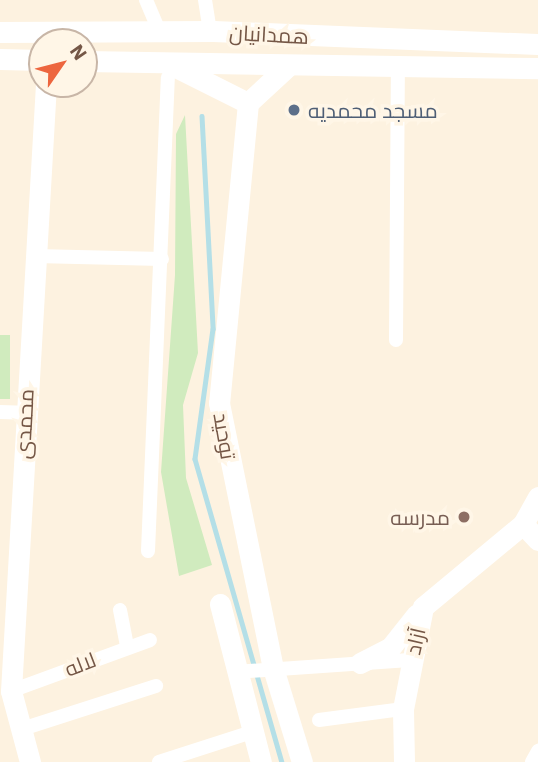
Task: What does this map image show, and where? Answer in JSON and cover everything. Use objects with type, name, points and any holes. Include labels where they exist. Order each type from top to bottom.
[{"type":"street","points":[[146,0],[159,30]]},
{"type":"street","points":[[205,0],[210,31]]},
{"type":"street","name":"همدانیان","points":[[0,33],[210,31],[538,44]]},
{"type":"street","points":[[513,44],[514,68]]},
{"type":"street","points":[[0,59],[28,60]]},
{"type":"street","name":"همدانیان","points":[[98,62],[169,70],[289,65],[538,68]]},
{"type":"street","points":[[148,551],[169,70],[248,103],[289,65]]},
{"type":"street","points":[[396,340],[398,67]]},
{"type":"street","name":"محمدی","points":[[30,762],[11,691],[8,608],[45,98]]},
{"type":"street","name":"توحید","points":[[248,103],[219,403],[255,670],[302,762]]},
{"type":"street","points":[[35,256],[162,259]]},
{"type":"street","points":[[0,412],[24,413]]},
{"type":"street","points":[[538,497],[523,524],[538,540]]},
{"type":"street","name":"آزاد","points":[[404,762],[403,709],[410,660],[423,607],[523,524]]},
{"type":"street","points":[[220,604],[255,670],[252,732],[261,762]]},
{"type":"street","points":[[359,663],[390,648],[423,607]]},
{"type":"street","points":[[120,610],[127,646]]},
{"type":"street","name":"لاله","points":[[11,691],[150,639]]},
{"type":"street","points":[[255,670],[410,660]]},
{"type":"street","points":[[22,729],[156,687]]},
{"type":"street","points":[[319,720],[403,709]]},
{"type":"street","points":[[159,762],[252,732]]},
{"type":"street","points":[[532,762],[538,751]]},
{"type":"green space","points":[[185,115],[198,353],[183,405],[186,478],[212,565],[179,576],[161,472],[175,275],[176,134]]},
{"type":"green space","points":[[0,335],[10,335],[10,399],[0,399]]},
{"type":"waterway","points":[[202,116],[213,329],[195,459],[282,762]]},
{"type":"place","name":"مسجد محمدیه","points":[[294,110]]},
{"type":"place","name":"مدرسه","points":[[464,517]]}]
